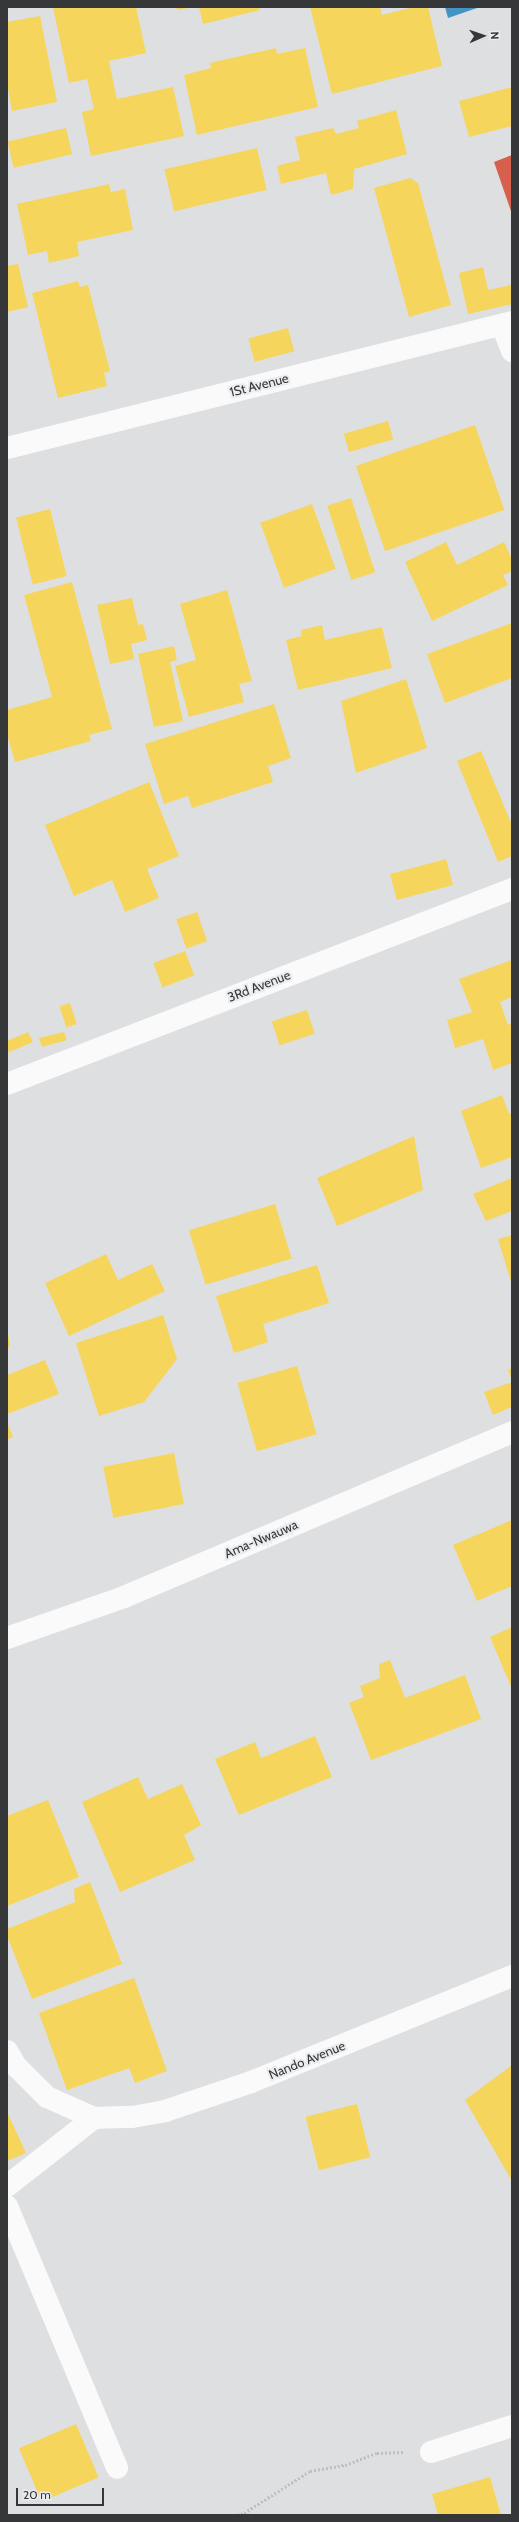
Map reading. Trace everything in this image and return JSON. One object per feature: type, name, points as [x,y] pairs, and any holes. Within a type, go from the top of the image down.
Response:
[{"type":"street","points":[[507,324],[512,351]]},
{"type":"street","name":"1St Avenue","points":[[7,448],[507,324]]},
{"type":"street","name":"3Rd Avenue","points":[[7,1084],[512,889]]},
{"type":"street","name":"Ama-Nwauwa","points":[[7,1638],[124,1597],[512,1432]]},
{"type":"street","name":"Nando Avenue","points":[[94,2118],[132,2117],[165,2111],[214,2095],[350,2043],[512,1976]]},
{"type":"street","points":[[7,2051],[16,2066],[47,2097],[94,2118],[7,2186]]},
{"type":"street","points":[[7,2206],[117,2468]]},
{"type":"street","points":[[431,2452],[512,2426]]},
{"type":"path","points":[[237,2515],[244,2513],[310,2471],[345,2465],[377,2453],[431,2452]]},
{"type":"building: Homes","points":[[53,7],[136,7],[146,53],[109,61],[117,99],[173,87],[184,136],[91,156],[82,112],[94,109],[87,79],[69,83]]},
{"type":"building: Homes","points":[[176,7],[188,7],[188,8],[177,10]]},
{"type":"building: Homes","points":[[199,7],[259,7],[260,10],[203,24]]},
{"type":"building: Homes","points":[[310,7],[380,7],[382,15],[414,7],[428,7],[442,66],[332,94]]},
{"type":"building: Homes","points":[[40,16],[57,102],[12,111],[7,83],[7,22]]},
{"type":"building: Homes","points":[[276,48],[277,54],[305,48],[318,107],[197,135],[184,75],[211,68],[210,63]]},
{"type":"building: Homes","points":[[512,87],[512,126],[469,137],[459,101]]},
{"type":"building: Homes","points":[[396,110],[407,154],[354,169],[353,189],[331,195],[326,173],[281,184],[277,166],[300,160],[295,137],[333,128],[336,134],[359,128],[357,121]]},
{"type":"building: Homes","points":[[66,128],[72,154],[14,168],[8,141]]},
{"type":"building: Homes","points":[[257,148],[267,190],[174,211],[164,169]]},
{"type":"building: Homes","points":[[410,178],[418,183],[451,305],[409,317],[374,188]]},
{"type":"building: Homes","points":[[109,184],[111,192],[125,189],[133,230],[77,242],[79,256],[49,263],[47,251],[28,255],[17,204]]},
{"type":"building: Homes","points":[[18,264],[28,307],[7,312],[7,266]]},
{"type":"building: Homes","points":[[483,267],[488,290],[511,285],[512,304],[468,314],[459,273]]},
{"type":"building: Homes","points":[[78,281],[80,287],[88,285],[110,371],[104,373],[107,386],[58,398],[32,293]]},
{"type":"building: Homes","points":[[288,328],[294,351],[255,362],[248,339]]},
{"type":"building: Homes","points":[[388,421],[393,439],[349,452],[344,434]]},
{"type":"building: Homes","points":[[475,425],[504,510],[385,551],[356,466]]},
{"type":"building: Homes","points":[[351,498],[375,572],[351,580],[327,506]]},
{"type":"building: Homes","points":[[312,504],[336,569],[284,588],[260,523]]},
{"type":"building: Homes","points":[[50,509],[67,576],[33,584],[16,517]]},
{"type":"building: Homes","points":[[446,542],[457,565],[504,542],[512,559],[512,571],[503,575],[508,585],[432,621],[405,562]]},
{"type":"building: Homes","points":[[72,582],[112,729],[89,735],[91,741],[15,762],[7,734],[7,710],[52,697],[24,595]]},
{"type":"building: Homes","points":[[227,590],[252,681],[239,684],[244,702],[189,717],[175,666],[196,660],[180,604]]},
{"type":"building: Homes","points":[[132,598],[138,625],[143,624],[147,640],[131,644],[134,659],[110,664],[97,605]]},
{"type":"building: Homes","points":[[512,623],[512,678],[445,703],[427,654]]},
{"type":"building: Homes","points":[[322,625],[325,640],[382,627],[392,668],[298,690],[286,640],[302,636],[301,630]]},
{"type":"building: Homes","points":[[174,646],[177,660],[170,662],[183,721],[154,727],[138,654]]},
{"type":"building: Homes","points":[[406,679],[427,748],[356,773],[341,701]]},
{"type":"building: Homes","points":[[274,704],[291,758],[268,766],[273,782],[192,808],[188,796],[164,804],[145,744]]},
{"type":"building: Homes","points":[[481,751],[512,825],[512,856],[498,862],[457,761]]},
{"type":"building: Homes","points":[[149,782],[179,856],[147,869],[159,898],[125,912],[112,880],[74,896],[45,825]]},
{"type":"building: Homes","points":[[446,859],[453,885],[397,900],[390,874]]},
{"type":"building: Homes","points":[[197,912],[207,941],[186,948],[176,919]]},
{"type":"building: Homes","points":[[185,951],[194,975],[163,987],[153,963]]},
{"type":"building: Homes","points":[[512,960],[512,997],[500,1002],[508,1025],[512,1023],[512,1063],[493,1070],[483,1039],[455,1048],[447,1020],[472,1012],[459,979]]},
{"type":"building: Homes","points":[[70,1003],[77,1024],[66,1027],[60,1006]]},
{"type":"building: Homes","points":[[307,1010],[315,1034],[280,1045],[272,1021]]},
{"type":"building: Homes","points":[[28,1032],[33,1042],[7,1053],[7,1041]]},
{"type":"building: Homes","points":[[64,1032],[67,1040],[42,1047],[39,1038]]},
{"type":"building: Homes","points":[[502,1095],[509,1114],[512,1112],[512,1157],[481,1168],[461,1111]]},
{"type":"building: Homes","points":[[414,1136],[423,1190],[337,1226],[317,1178]]},
{"type":"building: Homes","points":[[512,1178],[512,1211],[486,1221],[473,1194]]},
{"type":"building: Homes","points":[[275,1204],[292,1259],[206,1285],[189,1230]]},
{"type":"building: Homes","points":[[512,1235],[512,1285],[498,1239]]},
{"type":"building: Homes","points":[[106,1254],[118,1280],[152,1264],[165,1291],[69,1336],[45,1283]]},
{"type":"building: Homes","points":[[317,1265],[329,1303],[263,1324],[268,1342],[234,1353],[216,1296]]},
{"type":"building: Homes","points":[[163,1315],[177,1359],[144,1402],[99,1416],[76,1343]]},
{"type":"building: Homes","points":[[7,1326],[10,1347],[7,1347]]},
{"type":"building: Homes","points":[[45,1360],[59,1394],[7,1414],[7,1375]]},
{"type":"building: Homes","points":[[297,1366],[317,1434],[257,1451],[237,1383]]},
{"type":"building: Homes","points":[[512,1368],[512,1380],[508,1370]]},
{"type":"building: Homes","points":[[512,1382],[512,1407],[493,1415],[484,1392]]},
{"type":"building: Homes","points":[[7,1422],[13,1437],[8,1439],[7,1438]]},
{"type":"building: Homes","points":[[174,1453],[184,1504],[113,1518],[103,1467]]},
{"type":"building: Homes","points":[[512,1520],[512,1586],[477,1601],[453,1545]]},
{"type":"building: Homes","points":[[512,1627],[512,1689],[490,1637]]},
{"type":"building: Homes","points":[[390,1660],[405,1698],[465,1675],[481,1719],[371,1760],[349,1703],[364,1697],[360,1686],[380,1678],[379,1664]]},
{"type":"building: Homes","points":[[315,1736],[332,1777],[239,1815],[215,1759],[255,1742],[261,1758]]},
{"type":"building: Homes","points":[[138,1777],[148,1799],[182,1784],[201,1825],[184,1835],[195,1860],[120,1892],[82,1802]]},
{"type":"building: Homes","points":[[48,1800],[79,1877],[7,1906],[7,1816]]},
{"type":"building: Homes","points":[[90,1882],[122,1964],[32,1999],[7,1936],[7,1929],[75,1902],[74,1889]]},
{"type":"building: Homes","points":[[134,1978],[167,2071],[135,2083],[129,2068],[67,2090],[39,2013]]},
{"type":"building: Homes","points":[[512,2065],[512,2181],[465,2100]]},
{"type":"building: Homes","points":[[357,2104],[370,2157],[319,2170],[306,2117]]},
{"type":"building: Homes","points":[[7,2112],[26,2153],[7,2161]]},
{"type":"building: Homes","points":[[76,2424],[99,2477],[42,2502],[19,2448]]},
{"type":"building: Homes","points":[[490,2477],[501,2515],[438,2515],[432,2494]]},
{"type":"building: Shops","points":[[512,155],[512,214],[494,162]]},
{"type":"building: Schools","points":[[445,7],[480,7],[448,18]]}]
